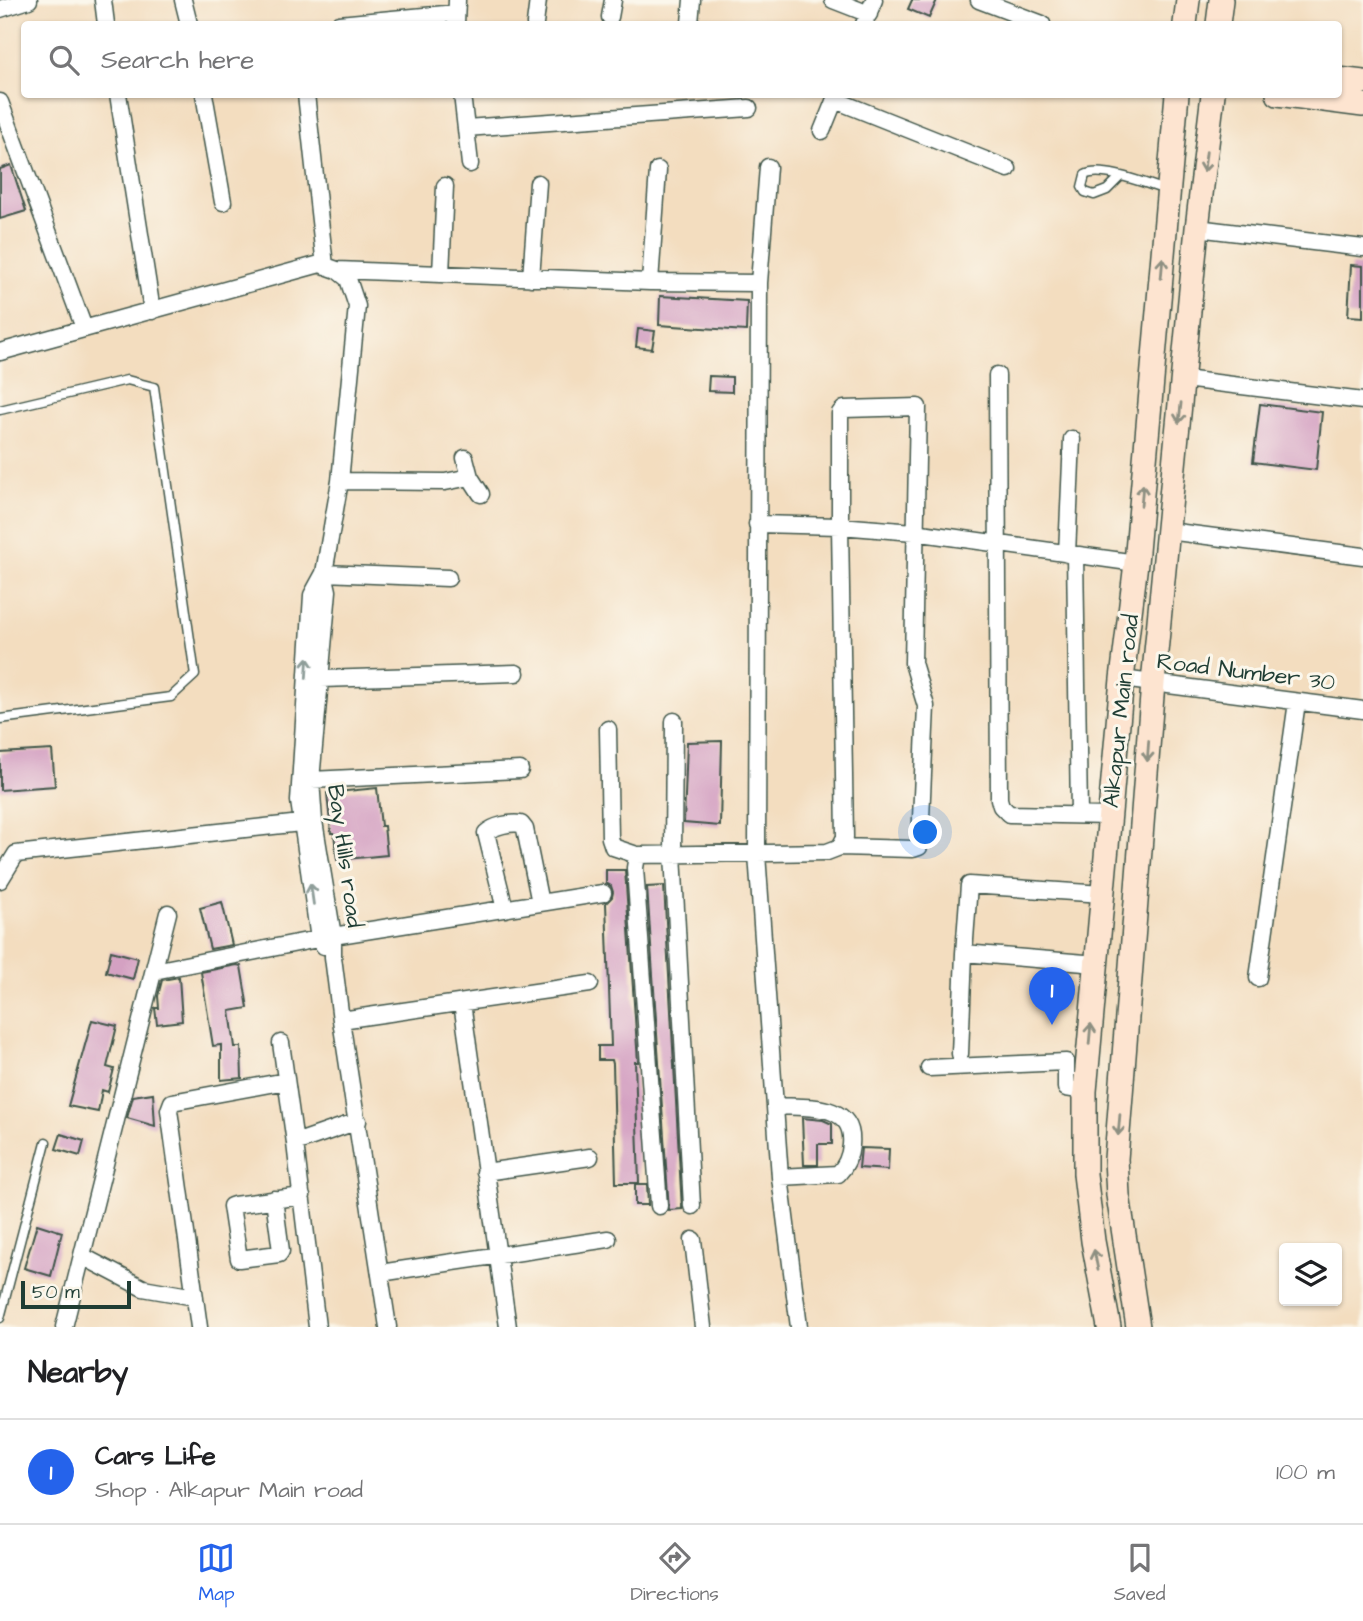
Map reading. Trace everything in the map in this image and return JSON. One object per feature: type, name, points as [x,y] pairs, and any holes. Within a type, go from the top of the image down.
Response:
[{"type":"street","points":[[0,9],[29,0]]},
{"type":"street","points":[[103,0],[106,21]]},
{"type":"street","points":[[183,0],[187,21]]},
{"type":"street","points":[[535,21],[538,0]]},
{"type":"street","points":[[610,17],[614,0]]},
{"type":"street","points":[[690,21],[692,0]]},
{"type":"street","points":[[833,0],[869,13]]},
{"type":"street","points":[[979,0],[1034,21]]},
{"type":"street","points":[[1185,21],[1188,0]]},
{"type":"street","points":[[1218,21],[1221,0]]},
{"type":"street","points":[[368,21],[457,12]]},
{"type":"street","points":[[1342,79],[1363,82]]},
{"type":"street","points":[[119,98],[152,311]]},
{"type":"street","points":[[205,98],[223,202]]},
{"type":"street","points":[[307,98],[331,268]]},
{"type":"street","points":[[462,98],[470,164]]},
{"type":"street","points":[[822,131],[836,98]]},
{"type":"street","points":[[838,98],[1008,169]]},
{"type":"street","name":"Alkapur Main road","points":[[1109,1327],[1093,1241],[1085,1174],[1085,1091],[1122,679],[1136,563],[1177,98]]},
{"type":"street","name":"Alkapur Main road","points":[[1138,1327],[1117,1189],[1116,1159],[1153,683],[1197,228],[1213,98]]},
{"type":"street","points":[[1309,98],[1363,105]]},
{"type":"street","points":[[0,102],[84,328]]},
{"type":"street","points":[[466,128],[749,108]]},
{"type":"street","points":[[768,167],[759,283],[757,854],[780,1177],[799,1327]]},
{"type":"street","points":[[650,282],[658,170]]},
{"type":"street","points":[[531,278],[538,183]]},
{"type":"street","points":[[441,274],[445,186]]},
{"type":"street","points":[[1197,228],[1363,248]]},
{"type":"street","points":[[0,352],[320,264],[331,268],[531,278],[759,283]]},
{"type":"street","name":"Bay Hills road","points":[[308,822],[328,591],[324,573],[340,481],[357,306],[348,279],[331,268]]},
{"type":"street","points":[[997,375],[999,799],[1001,806],[1009,814],[1110,816]]},
{"type":"street","points":[[1184,379],[1363,401]]},
{"type":"street","points":[[608,729],[610,838],[613,847],[637,855],[757,854],[827,852],[840,847],[919,847],[926,706],[913,663],[918,407],[844,409],[840,414],[845,837],[840,847]]},
{"type":"street","points":[[1072,439],[1071,555],[1079,814]]},
{"type":"street","points":[[465,458],[470,477],[481,494]]},
{"type":"street","points":[[340,481],[445,482],[470,477]]},
{"type":"street","points":[[757,524],[840,526],[914,532],[1136,563]]},
{"type":"street","points":[[1168,531],[1363,556]]},
{"type":"street","points":[[326,937],[308,822],[299,801],[312,595],[324,573],[448,578]]},
{"type":"street","points":[[321,679],[516,673]]},
{"type":"street","name":"Road Number 30","points":[[1122,679],[1363,710]]},
{"type":"street","points":[[1258,978],[1297,702]]},
{"type":"street","points":[[674,721],[673,854],[691,1206]]},
{"type":"street","points":[[311,780],[520,770]]},
{"type":"street","points":[[0,880],[8,854],[308,822]]},
{"type":"street","points":[[505,909],[486,833],[515,823],[521,824],[524,829],[540,903]]},
{"type":"street","points":[[637,855],[635,868],[659,1206]]},
{"type":"street","points":[[960,1054],[969,885],[1103,894]]},
{"type":"street","points":[[154,971],[326,937],[603,893]]},
{"type":"street","points":[[64,1327],[168,913]]},
{"type":"street","name":"Bay Hills road","points":[[326,937],[333,957],[388,1327]]},
{"type":"street","points":[[964,953],[1097,964]]},
{"type":"street","points":[[341,1020],[590,984]]},
{"type":"street","points":[[462,1003],[508,1327]]},
{"type":"street","points":[[281,1043],[317,1327]]},
{"type":"street","points":[[929,1068],[1066,1062],[1066,1088],[1085,1091]]},
{"type":"street","points":[[199,1327],[169,1110],[172,1102],[286,1081]]},
{"type":"street","points":[[775,1106],[835,1112],[847,1120],[852,1132],[846,1166],[838,1174],[780,1177]]},
{"type":"street","points":[[295,1143],[358,1121]]},
{"type":"street","points":[[485,1171],[590,1157]]},
{"type":"street","points":[[1087,1193],[1117,1189]]},
{"type":"street","points":[[275,1199],[302,1196]]},
{"type":"street","points":[[380,1273],[608,1239]]},
{"type":"street","points":[[693,1240],[703,1327]]},
{"type":"street","points":[[82,1256],[143,1289],[195,1297]]},
{"type":"lane","points":[[1120,177],[1168,191]]},
{"type":"lane","points":[[0,410],[127,380],[154,387],[195,675],[171,697],[0,719]]},
{"type":"lane","points":[[0,1318],[46,1142]]},
{"type":"building","points":[[912,0],[937,0],[929,18],[908,9]]},
{"type":"building","points":[[11,165],[26,211],[0,219],[0,169]]},
{"type":"building","points":[[1351,265],[1363,266],[1363,317],[1348,316]]},
{"type":"building","points":[[660,296],[747,301],[746,331],[659,325]]},
{"type":"building","points":[[638,329],[655,331],[652,349],[636,347]]},
{"type":"building","points":[[709,376],[732,377],[732,392],[708,391]]},
{"type":"building","points":[[1260,404],[1322,412],[1316,470],[1253,462]]},
{"type":"building","points":[[722,741],[720,826],[684,823],[687,742]]},
{"type":"building","points":[[52,750],[55,786],[0,790],[0,753]]},
{"type":"building","points":[[377,788],[387,855],[337,860],[327,793]]},
{"type":"building","points":[[606,870],[625,870],[638,1062],[635,1062],[639,1183],[616,1183],[613,1064],[612,1060],[598,1060],[598,1046],[611,1046],[606,903],[613,892],[611,886],[606,883]]},
{"type":"building","points":[[664,886],[682,1209],[669,1210],[647,887]]},
{"type":"building","points":[[222,902],[232,945],[210,949],[200,908]]},
{"type":"building","points":[[111,951],[138,958],[133,979],[106,972]]},
{"type":"building","points":[[241,966],[248,1008],[230,1011],[235,1047],[241,1047],[242,1078],[221,1080],[221,1045],[213,1046],[201,972]]},
{"type":"building","points":[[179,977],[182,1021],[157,1024],[155,1008],[159,1008],[158,996],[162,980]]},
{"type":"building","points":[[92,1020],[117,1026],[107,1067],[114,1069],[108,1092],[102,1090],[98,1112],[68,1106]]},
{"type":"building","points":[[153,1093],[155,1126],[127,1118],[133,1096]]},
{"type":"building","points":[[802,1118],[823,1120],[832,1124],[832,1144],[818,1144],[818,1165],[804,1165]]},
{"type":"building","points":[[61,1134],[84,1141],[80,1156],[56,1149]]},
{"type":"building","points":[[861,1148],[889,1149],[888,1170],[859,1168]]},
{"type":"building","points":[[635,1184],[647,1184],[648,1205],[635,1205]]},
{"type":"building","points":[[37,1224],[62,1232],[51,1276],[24,1268]]},
{"type":"place","name":"Cars Life","points":[[1052,1025]]}]
